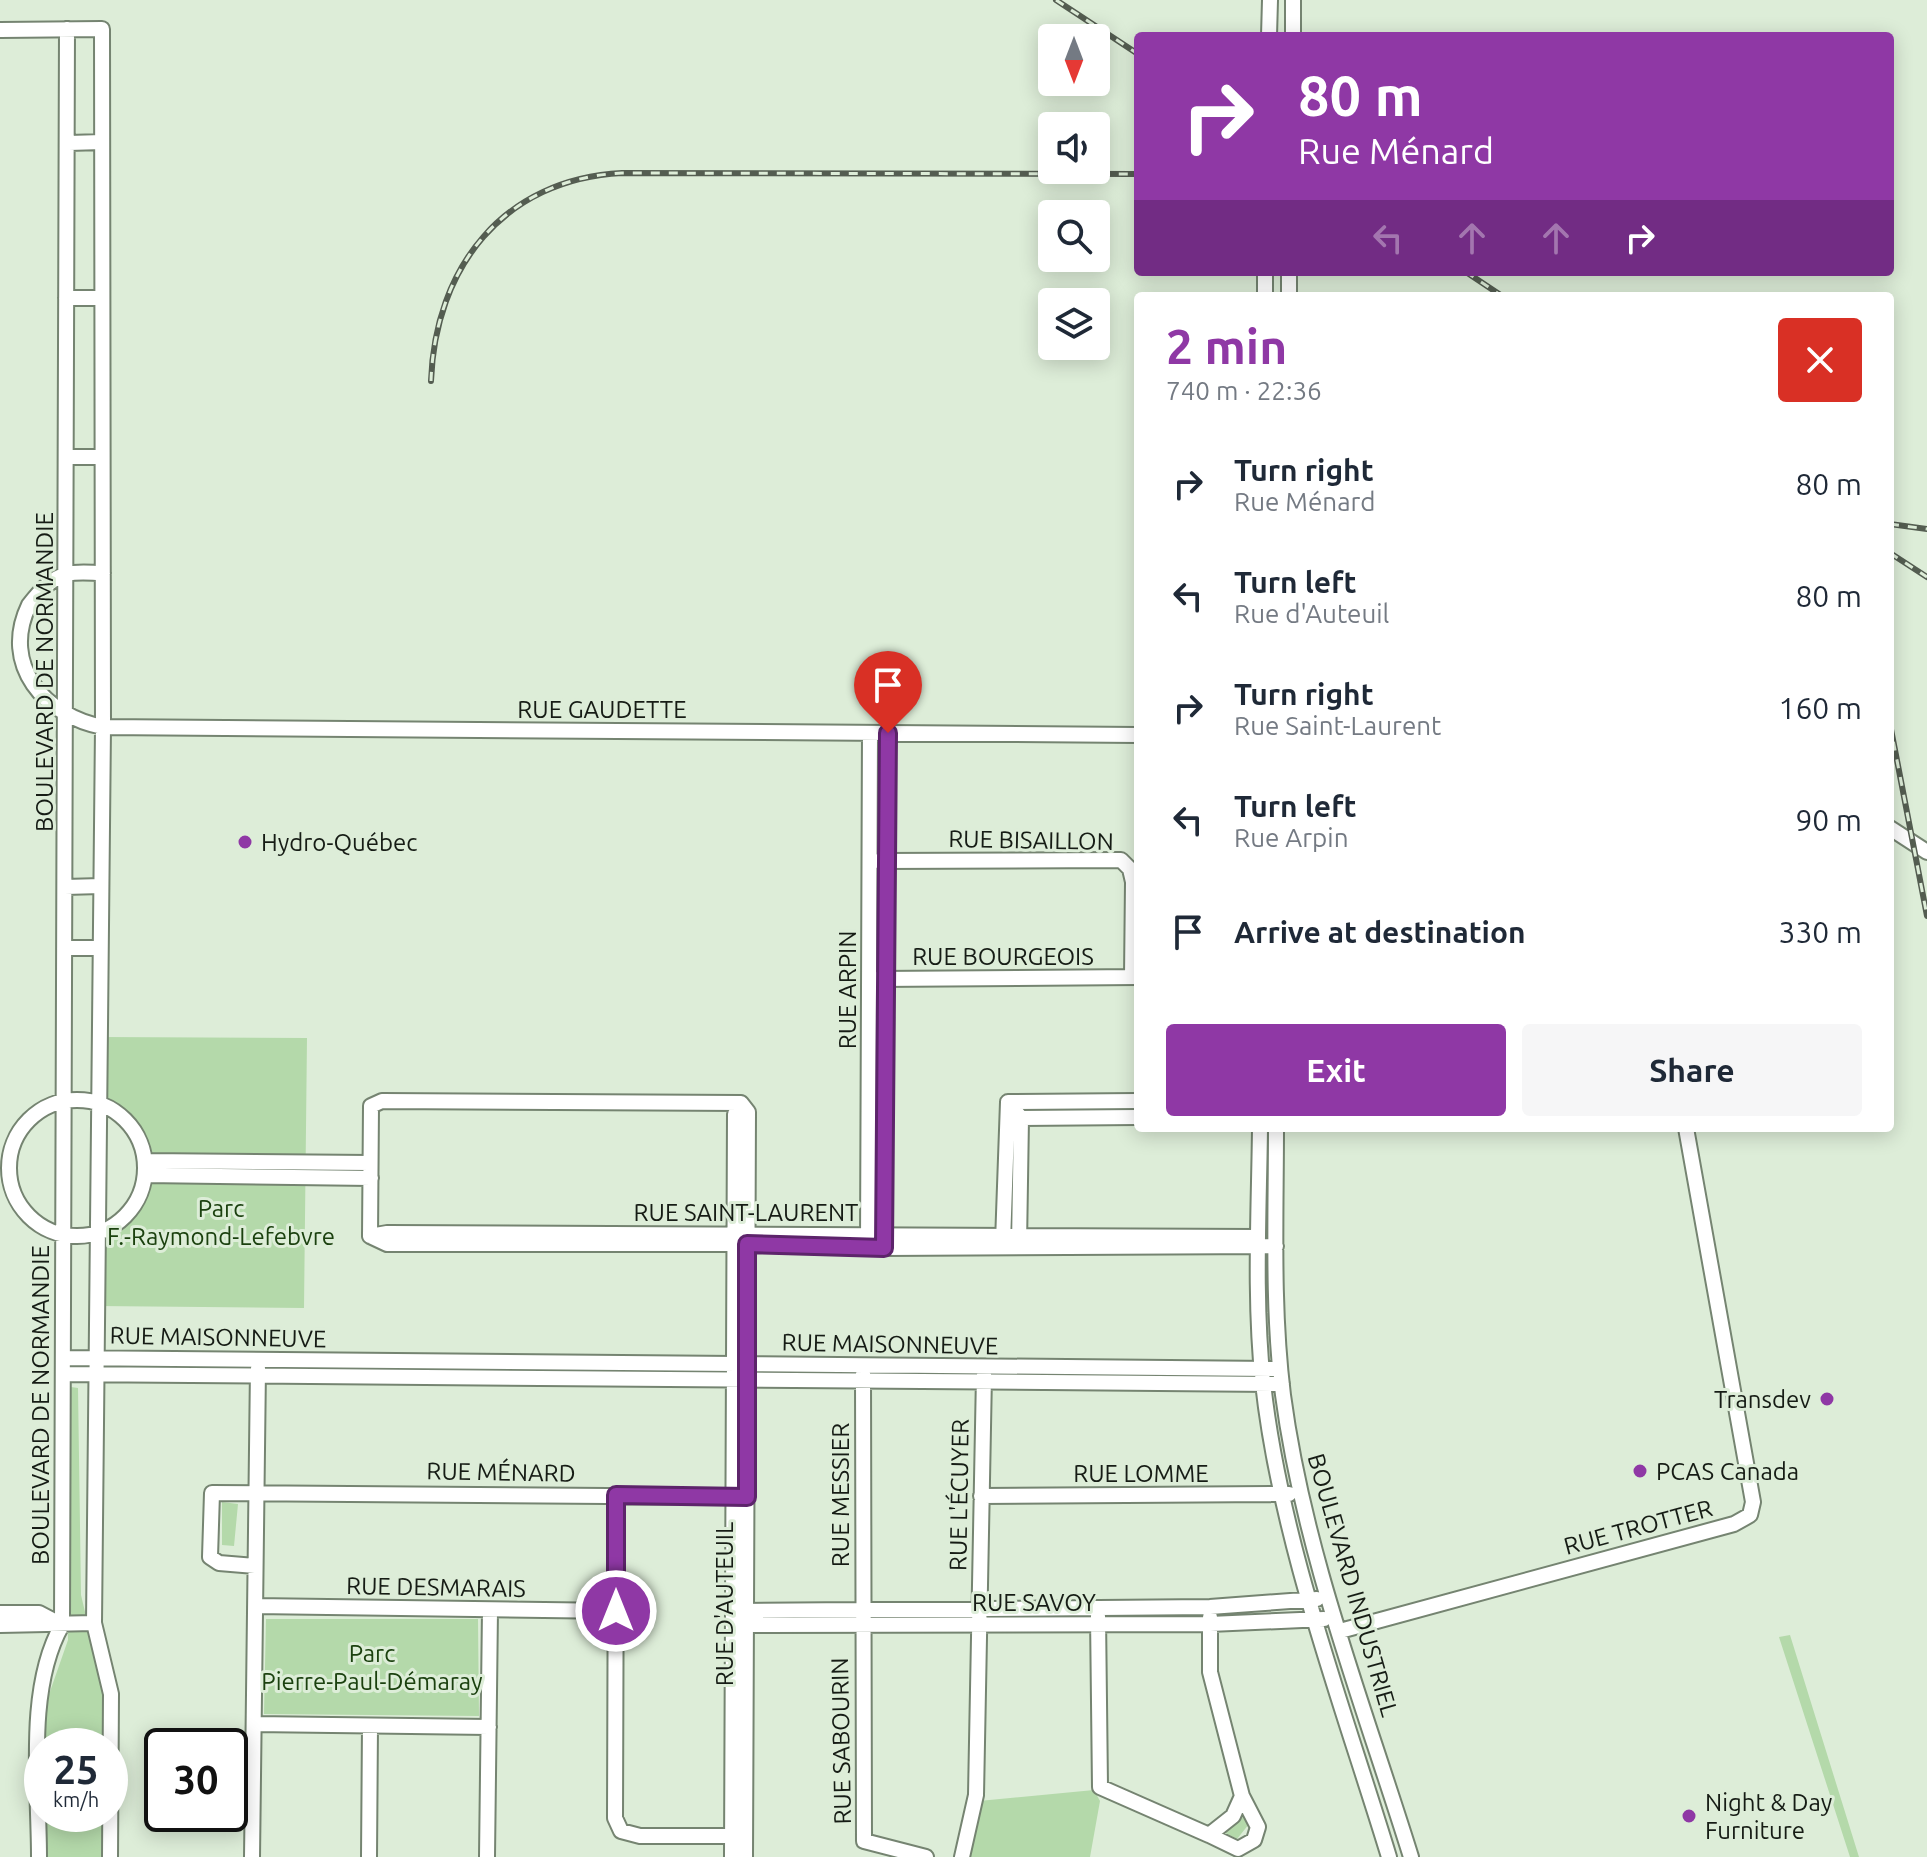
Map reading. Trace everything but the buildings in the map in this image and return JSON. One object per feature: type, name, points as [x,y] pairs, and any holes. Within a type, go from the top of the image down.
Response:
[{"type":"street","points":[[1269,30],[1270,0]]},
{"type":"street","points":[[1293,0],[1293,32]]},
{"type":"street","name":"BOULEVARD DE NORMANDIE","points":[[39,1857],[39,1720],[43,1668],[62,1625],[67,29]]},
{"type":"street","points":[[0,30],[102,29],[103,727],[94,1623],[111,1694],[110,1857]]},
{"type":"street","points":[[69,143],[102,142]]},
{"type":"street","points":[[66,298],[102,298]]},
{"type":"street","points":[[66,457],[101,457]]},
{"type":"street","points":[[67,718],[29,691],[6,643],[19,617],[48,584],[67,573],[103,573]]},
{"type":"street","name":"RUE GAUDETTE","points":[[67,718],[103,727],[1134,735]]},
{"type":"street","name":"RUE ARPIN","points":[[868,1241],[870,733]]},
{"type":"street","name":"RUE ARPIN","points":[[884,1242],[888,733]]},
{"type":"street","points":[[1894,831],[1927,852]]},
{"type":"street","name":"RUE BISAILLON","points":[[869,861],[1121,860],[1130,869],[1133,882],[1134,930]]},
{"type":"street","points":[[65,887],[101,886]]},
{"type":"street","points":[[64,948],[100,948]]},
{"type":"street","name":"RUE BOURGEOIS","points":[[869,979],[1134,977]]},
{"type":"street","points":[[1008,1102],[1130,1101],[1122,1117]]},
{"type":"street","points":[[62,1102],[99,1104],[130,1126],[145,1168],[140,1195],[130,1212],[115,1225],[96,1234],[62,1235],[40,1226],[21,1208],[4,1167],[12,1144],[27,1121],[62,1102]]},
{"type":"street","points":[[1008,1102],[1021,1118],[1011,1242]]},
{"type":"street","points":[[1008,1102],[1011,1242]]},
{"type":"street","name":"RUE SAINT-LAURENT","points":[[742,1110],[376,1104],[370,1171],[370,1236],[387,1244],[560,1239],[1276,1241]]},
{"type":"street","name":"RUE D'AUTEUIL","points":[[732,1857],[738,1836],[742,1110]]},
{"type":"street","points":[[1021,1118],[1134,1117]]},
{"type":"street","name":"BOULEVARD INDUSTRIEL","points":[[1260,1132],[1263,1377],[1283,1495],[1316,1620],[1389,1857]]},
{"type":"street","name":"BOULEVARD INDUSTRIEL","points":[[1276,1132],[1281,1377],[1300,1494],[1411,1857]]},
{"type":"street","name":"RUE TROTTER","points":[[1338,1624],[1734,1524],[1750,1515],[1753,1502],[1687,1132]]},
{"type":"street","points":[[145,1168],[370,1171]]},
{"type":"street","name":"RUE MAISONNEUVE","points":[[64,1358],[619,1363],[740,1372],[1281,1377]]},
{"type":"street","points":[[252,1857],[258,1360]]},
{"type":"street","points":[[373,1361],[373,1377]]},
{"type":"street","points":[[500,1362],[500,1378]]},
{"type":"street","points":[[619,1363],[620,1379]]},
{"type":"street","name":"RUE MAISONNEUVE","points":[[64,1374],[620,1379],[740,1372]]},
{"type":"street","name":"RUE MESSIER","points":[[862,1617],[863,1373]]},
{"type":"street","name":"RUE L'ÉCUYER","points":[[978,1617],[984,1374]]},
{"type":"street","name":"RUE MÉNARD","points":[[255,1566],[219,1563],[210,1557],[212,1493],[740,1497]]},
{"type":"street","name":"RUE LOMME","points":[[981,1496],[1300,1494]]},
{"type":"street","points":[[616,1495],[615,1818],[621,1831],[640,1836],[738,1836]]},
{"type":"street","name":"RUE SAVOY","points":[[978,1617],[1098,1608],[1210,1607],[1330,1597]]},
{"type":"street","name":"RUE DESMARAIS","points":[[255,1606],[616,1611]]},
{"type":"street","points":[[1098,1608],[1100,1787],[1238,1849],[1254,1840],[1258,1827],[1242,1796],[1210,1672],[1210,1607]]},
{"type":"street","points":[[487,1857],[490,1610]]},
{"type":"street","points":[[0,1613],[39,1613],[62,1625]]},
{"type":"street","name":"RUE SABOURIN","points":[[862,1617],[864,1841],[926,1857]]},
{"type":"street","points":[[962,1857],[976,1795],[978,1617]]},
{"type":"street","name":"RUE SAVOY","points":[[739,1618],[978,1617],[1098,1624],[1316,1620],[1338,1624]]},
{"type":"street","points":[[0,1625],[94,1623]]},
{"type":"street","points":[[254,1724],[489,1727]]},
{"type":"street","points":[[369,1857],[370,1726]]},
{"type":"street","points":[[1209,1835],[1233,1816],[1242,1796]]},
{"type":"street","name":"RUE D'AUTEUIL","points":[[738,1836],[745,1857]]},
{"type":"green space","name":"Parc F.-Raymond-Lefebvre","points":[[101,1037],[307,1038],[304,1308],[97,1306],[97,1235],[122,1223],[138,1207],[145,1191],[147,1174],[145,1157],[129,1127],[101,1105]]},
{"type":"green space","points":[[64,1386],[78,1388],[81,1595],[105,1696],[105,1728],[46,1728],[46,1703],[68,1640]]},
{"type":"green space","points":[[222,1502],[238,1504],[234,1546],[222,1545]]},
{"type":"green space","name":"Parc Pierre-Paul-Démaray","points":[[266,1619],[478,1619],[479,1716],[264,1714]]},
{"type":"green space","points":[[1790,1635],[1859,1857],[1850,1857],[1779,1637]]},
{"type":"green space","points":[[1094,1790],[1100,1801],[1090,1857],[967,1857],[979,1801]]},
{"type":"green space","points":[[1244,1816],[1249,1824],[1237,1839],[1225,1833]]},
{"type":"green space","points":[[45,1832],[104,1832],[104,1857],[45,1857]]},
{"type":"railway","points":[[1056,0],[1134,51]]},
{"type":"railway","points":[[431,381],[435,340],[446,302],[462,267],[483,237],[510,212],[543,192],[580,179],[622,173],[1134,174]]},
{"type":"railway","points":[[1472,276],[1496,292]]},
{"type":"railway","points":[[1894,525],[1927,529]]},
{"type":"railway","points":[[1894,556],[1927,577]]},
{"type":"railway","points":[[1894,745],[1927,916]]},
{"type":"place","name":"Hydro-Québec","points":[[245,842]]},
{"type":"place","name":"Transdev","points":[[1827,1399]]},
{"type":"place","name":"PCAS Canada","points":[[1640,1471]]},
{"type":"place","name":"Night & Day Furniture","points":[[1689,1816]]},
{"type":"route","points":[[616,1611],[616,1495],[747,1497],[747,1244],[884,1248],[888,733]]}]
